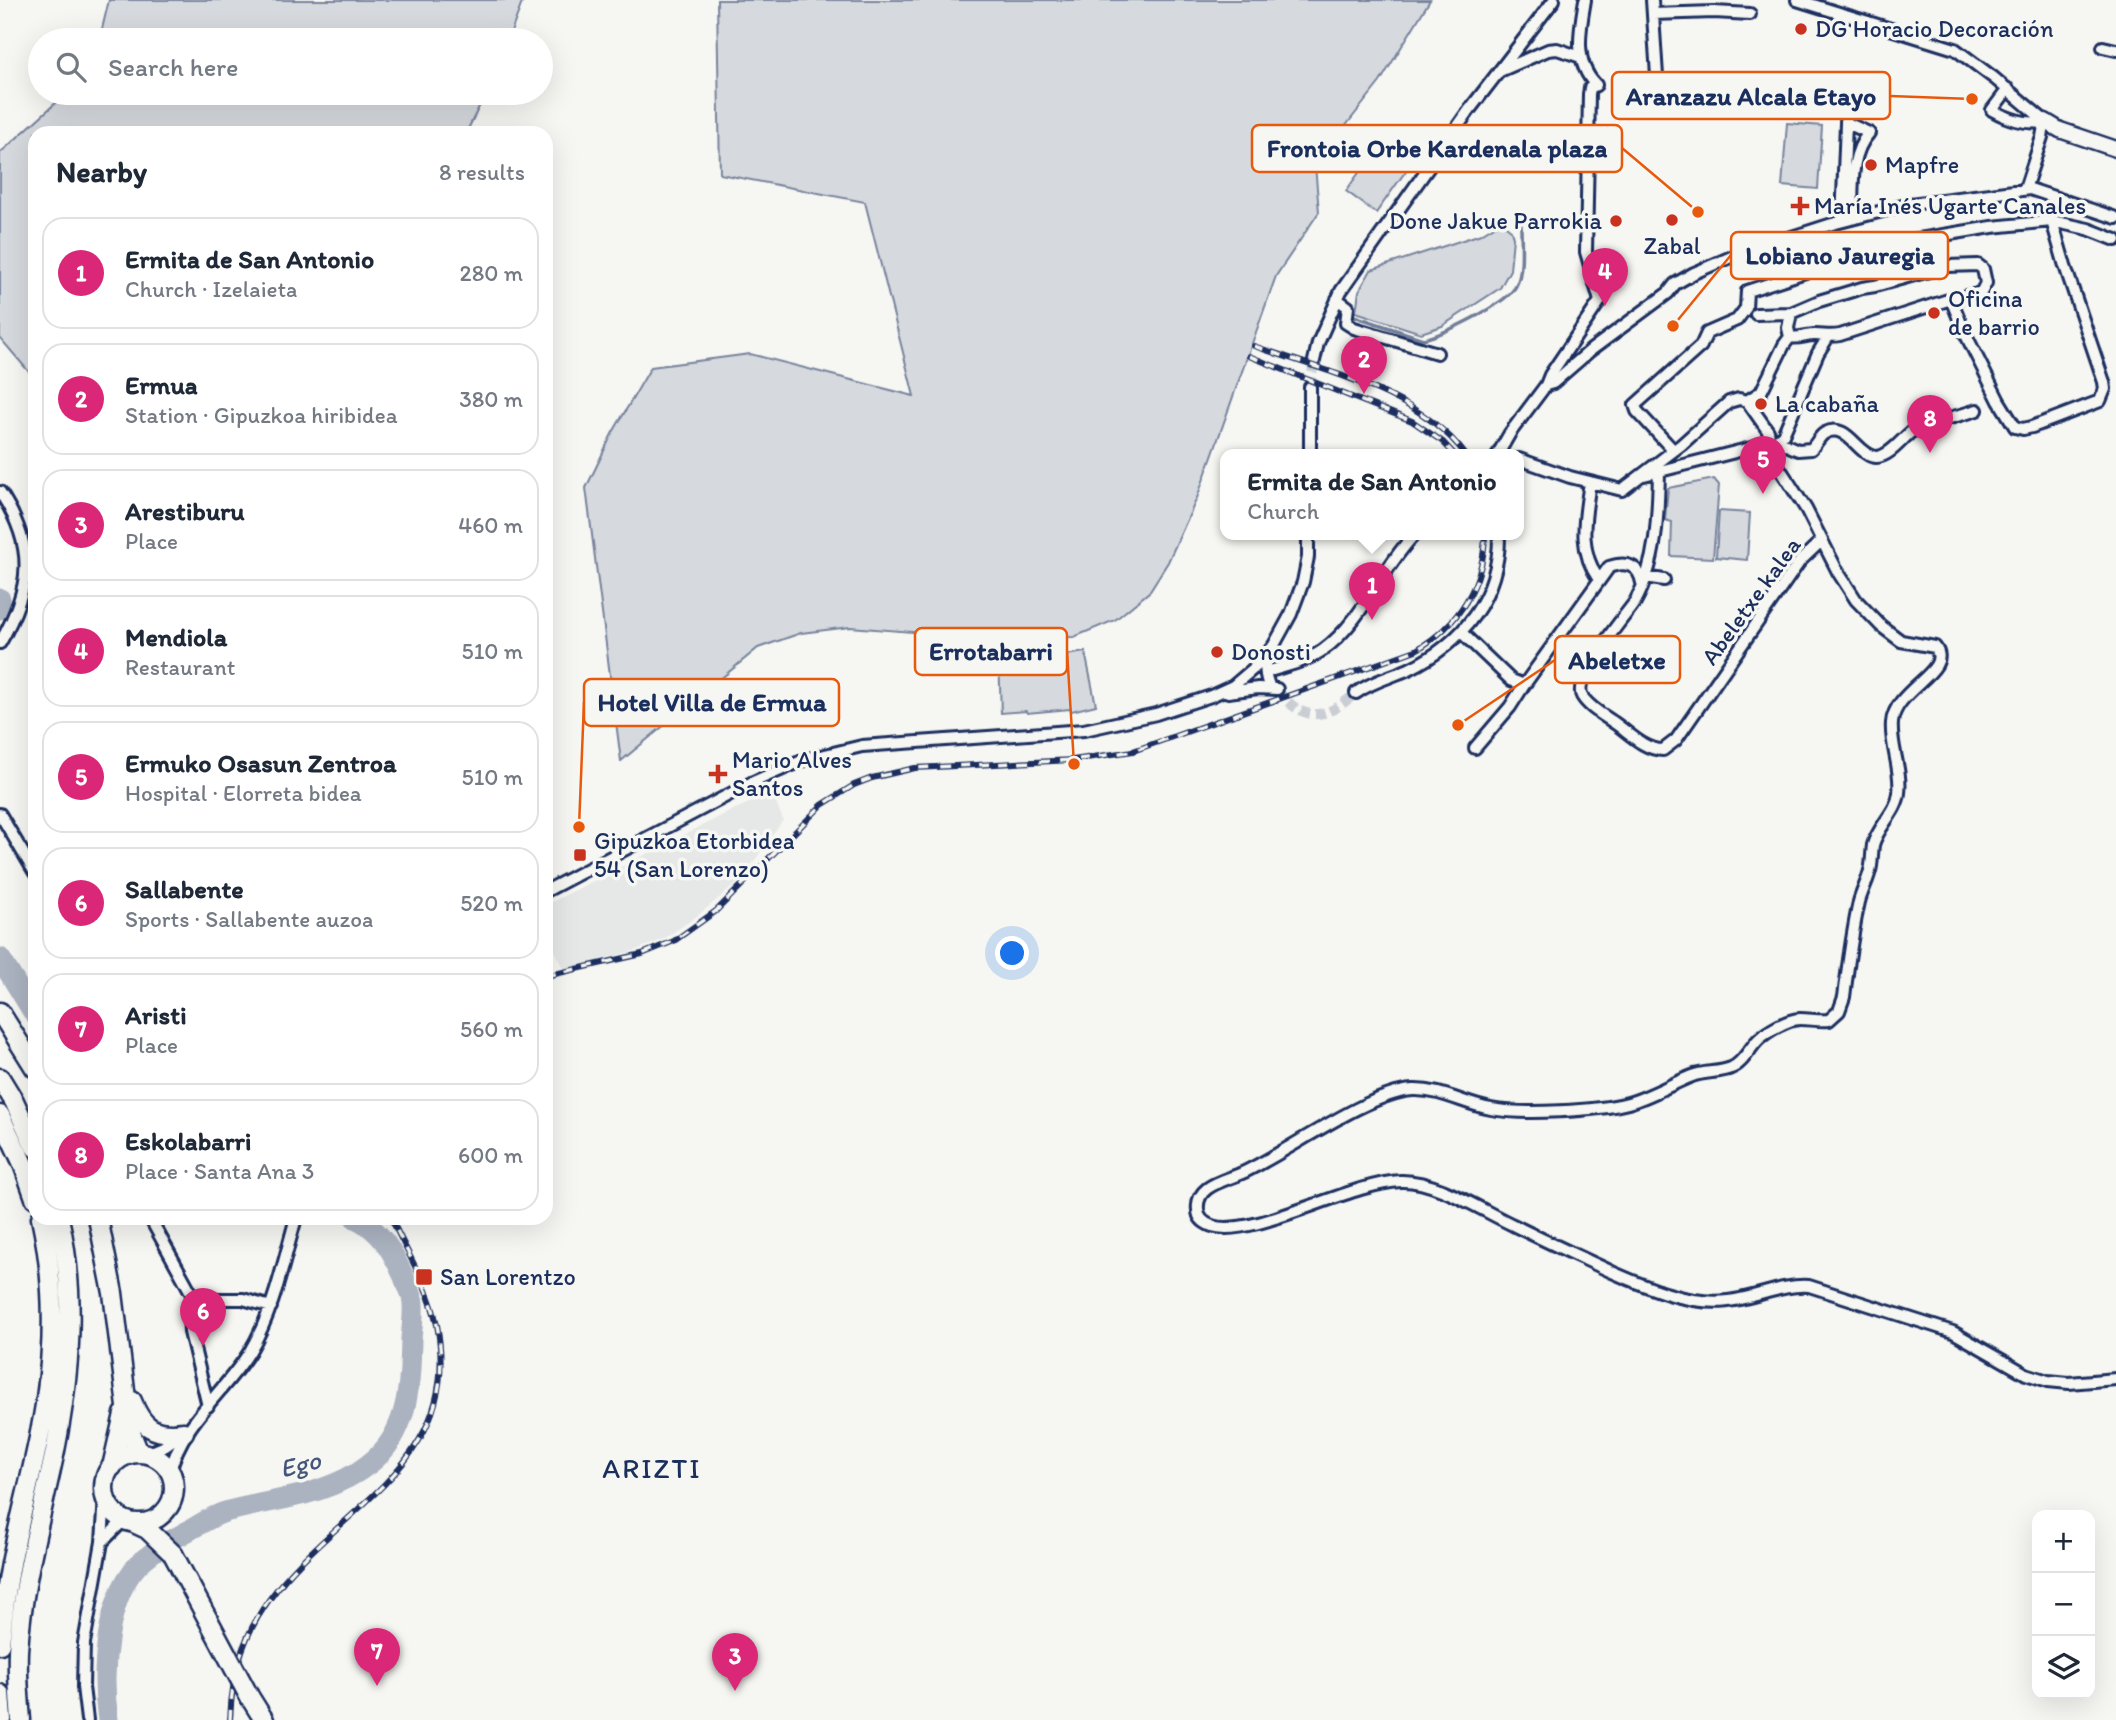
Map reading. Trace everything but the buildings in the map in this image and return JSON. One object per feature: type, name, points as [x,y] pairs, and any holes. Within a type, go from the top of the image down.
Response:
[{"type":"highway","points":[[0,1012],[28,1057]]},
{"type":"highway","points":[[0,1078],[28,1132]]},
{"type":"highway","points":[[0,1115],[28,1178]]},
{"type":"highway","points":[[0,1644],[13,1551],[46,1399],[51,1352],[51,1278],[42,1225]]},
{"type":"highway","points":[[21,1720],[18,1653],[22,1607],[55,1452],[69,1351],[71,1310],[60,1225]]},
{"type":"highway","points":[[100,1225],[124,1371],[130,1431],[143,1453],[164,1464],[174,1483],[164,1536],[264,1720]]},
{"type":"highway","points":[[124,1371],[131,1398],[142,1423],[161,1433],[186,1431]]},
{"type":"highway","points":[[127,1404],[107,1476],[105,1496],[115,1514],[164,1536]]},
{"type":"highway","points":[[111,1467],[119,1460],[143,1453]]},
{"type":"highway","points":[[129,1522],[155,1520],[164,1514],[170,1505]]},
{"type":"highway","points":[[0,1694],[2,1720]]},
{"type":"main road","points":[[2045,121],[2052,127],[2116,149]]},
{"type":"street","points":[[1314,361],[1318,343],[1337,299],[1488,84],[1554,0]]},
{"type":"street","points":[[1504,449],[1517,423],[1546,385],[1550,374],[1600,301],[1586,252],[1589,94],[1590,89],[1596,85],[1579,49],[1585,0]]},
{"type":"street","points":[[1652,0],[1658,90]]},
{"type":"street","points":[[1797,0],[1955,49],[2045,121]]},
{"type":"street","points":[[1653,15],[1714,12],[1750,14]]},
{"type":"street","points":[[2103,47],[2116,50]]},
{"type":"street","points":[[1497,72],[1548,50],[1557,49],[1581,57]]},
{"type":"street","points":[[2008,89],[1992,110],[2008,118],[2033,124],[2045,121]]},
{"type":"street","points":[[1847,99],[1847,219]]},
{"type":"street","points":[[2025,189],[2045,121]]},
{"type":"street","points":[[1847,123],[1870,133],[1861,141],[1855,155],[1847,219]]},
{"type":"street","points":[[1546,385],[1553,383],[1668,293],[1675,284],[1698,271],[1774,242],[1847,219],[1910,204],[2025,189],[2116,218]]},
{"type":"street","points":[[1951,299],[1964,331],[2015,427],[2032,427],[2100,401],[2105,389],[2104,382],[2052,221]]},
{"type":"street","points":[[1751,311],[1746,291],[1895,243],[1992,227],[2052,221],[2088,229],[2116,240]]},
{"type":"street","points":[[1673,450],[1637,411],[1635,405],[1700,346],[1707,333],[1751,311],[1791,313],[1819,301],[1940,267],[1974,264],[1983,269],[1986,283],[1982,291],[1828,337],[1790,337]]},
{"type":"street","points":[[1337,299],[1348,307],[1346,323],[1354,328],[1437,353]]},
{"type":"street","points":[[1747,401],[1761,393],[1790,337],[1788,328],[1791,313]]},
{"type":"street","points":[[1771,444],[1783,435],[1828,337]]},
{"type":"street","points":[[1310,387],[1310,449]]},
{"type":"street","points":[[1643,580],[1656,540],[1662,468],[1673,450],[1729,402],[1739,399],[1747,401],[1768,431],[1771,453],[1805,509],[1820,542],[1856,600],[1881,626],[1901,641],[1934,647],[1939,653],[1940,661],[1935,670],[1904,696],[1895,711],[1892,724],[1899,795],[1873,845],[1871,869],[1860,900],[1844,997],[1839,1011],[1829,1020],[1798,1019],[1784,1024],[1760,1038],[1733,1068],[1695,1074],[1634,1101],[1613,1106],[1521,1111],[1491,1109],[1436,1092],[1412,1090],[1394,1094],[1356,1110],[1260,1165],[1212,1185],[1201,1194],[1197,1206],[1198,1214],[1212,1226],[1243,1227],[1355,1189],[1381,1182],[1405,1181],[1449,1194],[1612,1272],[1684,1297],[1726,1301],[1795,1285],[1809,1286],[1829,1290],[1953,1332],[2026,1374],[2048,1381],[2069,1383],[2116,1379]]},
{"type":"street","points":[[1524,461],[1622,490],[1644,475],[1662,468],[1730,452],[1771,444],[1784,444],[1798,450],[1811,449],[1824,434],[1831,432],[1842,433],[1877,457],[1884,455],[1912,431],[1977,410]]},
{"type":"street","points":[[1590,482],[1584,546],[1588,564],[1599,580]]},
{"type":"street","points":[[0,492],[22,540],[26,566],[23,593],[0,643]]},
{"type":"street","points":[[1275,690],[1266,680],[1266,662],[1292,614],[1303,582],[1308,540]]},
{"type":"street","points":[[1273,670],[1311,657],[1334,641],[1410,540]]},
{"type":"street","points":[[1356,693],[1373,682],[1424,661],[1462,633],[1482,604],[1492,582],[1499,540]]},
{"type":"street","name":"Abeletxe kalea","points":[[1643,580],[1635,602],[1584,676],[1580,690],[1584,699],[1595,709],[1651,749],[1663,750],[1676,740],[1800,561],[1820,542]]},
{"type":"street","points":[[1475,748],[1510,707],[1609,567],[1631,565],[1638,570],[1643,580]]},
{"type":"street","points":[[1643,580],[1664,580]]},
{"type":"street","points":[[1462,633],[1511,680],[1524,685]]},
{"type":"street","points":[[1274,645],[1275,690]]},
{"type":"street","points":[[1212,696],[1233,686],[1260,663],[1274,645]]},
{"type":"street","points":[[553,887],[753,782],[804,760],[862,746],[1084,730],[1129,722],[1243,689],[1275,690]]},
{"type":"street","points":[[0,814],[28,861]]},
{"type":"street","points":[[154,1225],[192,1296],[190,1332],[208,1406]]},
{"type":"street","points":[[143,1453],[163,1447],[186,1431],[250,1352],[271,1307],[294,1225]]},
{"type":"street","points":[[192,1296],[206,1299],[243,1299],[271,1307]]},
{"type":"street","points":[[170,1472],[173,1458],[186,1431]]},
{"type":"street","points":[[86,1720],[83,1687],[84,1643],[102,1542],[105,1496]]},
{"type":"street","points":[[102,1542],[129,1522]]},
{"type":"shaded area","points":[[109,0],[523,0],[512,28],[102,28]]},
{"type":"shaded area","points":[[717,0],[1430,0],[1380,82],[1315,165],[1319,212],[1276,276],[1197,498],[1168,562],[1149,592],[1115,620],[1074,637],[988,638],[850,627],[801,633],[758,648],[621,761],[586,488],[612,434],[651,367],[750,354],[914,396],[865,202],[720,174]]},
{"type":"shaded area","points":[[53,105],[480,105],[470,126],[30,126]]},
{"type":"shaded area","points":[[1787,123],[1822,126],[1818,189],[1782,186]]},
{"type":"shaded area","points":[[28,128],[28,371],[0,338],[0,153]]},
{"type":"shaded area","points":[[1380,143],[1410,165],[1376,213],[1346,191]]},
{"type":"shaded area","points":[[1501,222],[1511,230],[1513,238],[1510,270],[1500,288],[1442,326],[1421,333],[1356,312],[1359,291],[1371,270],[1481,234]]},
{"type":"shaded area","points":[[1714,479],[1719,485],[1713,558],[1671,556],[1672,522],[1665,520],[1668,488]]},
{"type":"shaded area","points":[[1719,511],[1750,513],[1747,560],[1716,557]]},
{"type":"shaded area","points":[[1085,652],[1096,705],[1072,711],[1001,713],[999,658],[1036,660]]},
{"type":"shaded area","points":[[772,793],[783,820],[741,880],[664,939],[634,951],[564,969],[553,946],[553,901]]},
{"type":"waterway","points":[[1351,315],[1423,339],[1488,310],[1510,293],[1519,279],[1521,215]]},
{"type":"waterway","points":[[0,599],[0,609]]},
{"type":"waterway","points":[[0,958],[28,1004]]},
{"type":"waterway","name":"Ego","points":[[108,1720],[106,1658],[113,1613],[130,1574],[143,1560],[220,1514],[318,1490],[353,1475],[382,1452],[400,1423],[410,1374],[413,1302],[411,1292],[391,1251],[367,1225]]},
{"type":"tunnel","points":[[1310,387],[1314,361]]},
{"type":"tunnel","points":[[1278,691],[1297,709],[1316,714],[1335,708],[1356,693]]},
{"type":"railway","points":[[1254,346],[1339,375],[1396,399],[1422,414],[1460,449]]},
{"type":"railway","points":[[1249,356],[1412,421],[1449,449]]},
{"type":"railway","points":[[553,974],[642,954],[674,941],[716,911],[822,805],[854,785],[872,778],[915,768],[1073,760],[1133,751],[1416,650],[1445,628],[1466,601],[1480,570],[1485,540]]},
{"type":"railway","points":[[230,1720],[234,1683],[242,1650],[267,1603],[306,1558],[393,1475],[416,1445],[433,1411],[440,1372],[437,1325],[423,1284],[394,1225]]},
{"type":"place","name":"DG Horacio Decoración","points":[[1801,29]]},
{"type":"place","name":"Aranzazu Alcala Etayo","points":[[1972,99]]},
{"type":"place","name":"Mapfre","points":[[1871,165]]},
{"type":"place","name":"María Inés Ugarte Canales","points":[[1800,206]]},
{"type":"place","name":"Frontoia Orbe Kardenala plaza","points":[[1698,212]]},
{"type":"place","name":"Zabal","points":[[1672,220]]},
{"type":"place","name":"Done Jakue Parrokia","points":[[1616,221]]},
{"type":"place","name":"Mendiola","points":[[1605,306]]},
{"type":"place","name":"Oficina de barrio","points":[[1934,313]]},
{"type":"place","name":"Lobiano Jauregia","points":[[1673,326]]},
{"type":"place","name":"Ermua","points":[[1364,394]]},
{"type":"place","name":"La cabaña","points":[[1761,404]]},
{"type":"place","name":"Eskolabarri","points":[[1930,453]]},
{"type":"place","name":"Ermuko Osasun Zentroa","points":[[1763,494]]},
{"type":"place","name":"Ermita de San Antonio","points":[[1372,620]]},
{"type":"place","name":"Donosti","points":[[1217,652]]},
{"type":"place","name":"Abeletxe","points":[[1458,725]]},
{"type":"place","name":"Errotabarri","points":[[1074,764]]},
{"type":"place","name":"Mario Alves Santos","points":[[718,774]]},
{"type":"place","name":"Hotel Villa de Ermua","points":[[579,827]]},
{"type":"place","name":"Gipuzkoa Etorbidea 54 (San Lorenzo)","points":[[580,855]]},
{"type":"place","name":"San Lorentzo","points":[[424,1277]]},
{"type":"place","name":"Sallabente","points":[[203,1346]]},
{"type":"place","name":"Aristi","points":[[377,1686]]},
{"type":"place","name":"Arestiburu","points":[[735,1691]]},
{"type":"district","name":"ARIZTI","points":[[652,1468]]}]
